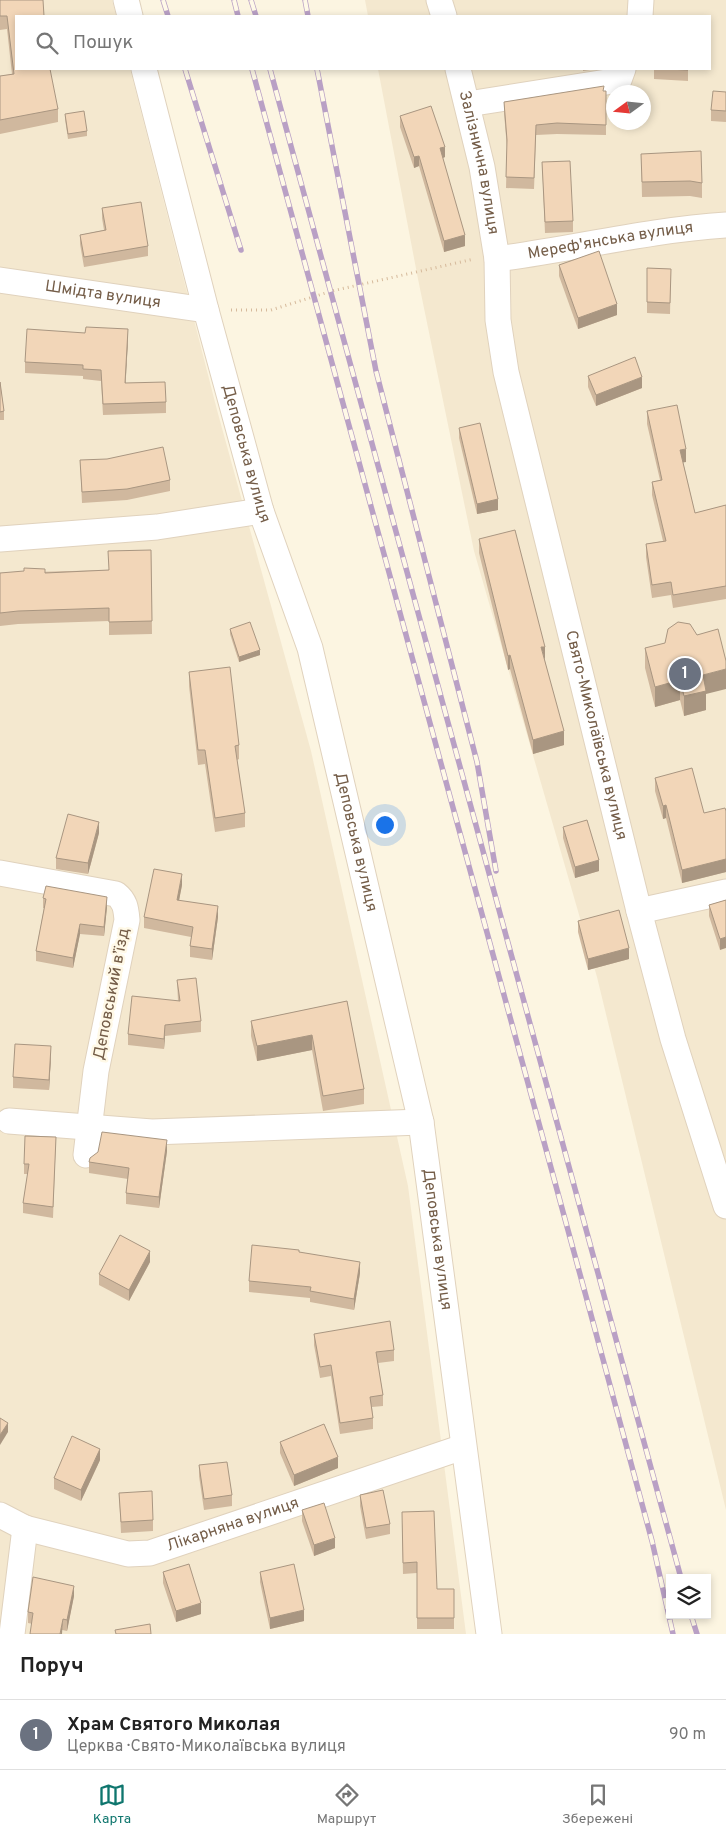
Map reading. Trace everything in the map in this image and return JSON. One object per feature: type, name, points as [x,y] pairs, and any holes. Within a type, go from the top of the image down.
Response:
[{"type":"street","points":[[126,0],[130,15]]},
{"type":"street","points":[[439,0],[444,15]]},
{"type":"street","points":[[640,15],[641,0]]},
{"type":"street","name":"Деповська вулиця","points":[[144,70],[206,310],[261,511],[310,648],[421,1122],[489,1634]]},
{"type":"street","name":"Залізнична вулиця","points":[[458,70],[482,167],[496,259]]},
{"type":"street","points":[[468,104],[619,80],[623,70]]},
{"type":"street","name":"Мереф'янська вулиця","points":[[496,259],[550,252],[692,227],[726,225]]},
{"type":"street","name":"Свято-Миколаївська вулиця","points":[[496,259],[498,320],[506,372],[639,911],[673,1038],[722,1180],[726,1206]]},
{"type":"street","name":"Шмідта вулиця","points":[[0,280],[206,310]]},
{"type":"street","points":[[0,539],[157,527],[261,511]]},
{"type":"street","name":"Деповський в’їзд","points":[[0,873],[116,894],[122,899],[126,908],[127,920],[96,1071],[86,1155]]},
{"type":"street","points":[[639,911],[726,892]]},
{"type":"street","points":[[9,1121],[152,1132],[421,1122]]},
{"type":"street","name":"Лікарняна вулиця","points":[[0,1515],[25,1528],[128,1554],[150,1553],[463,1447]]},
{"type":"street","points":[[12,1634],[25,1528]]},
{"type":"path","points":[[206,310],[271,310],[332,291],[478,258],[496,259]]},
{"type":"shaded area","points":[[0,0],[112,0],[116,15],[15,15],[15,70],[130,70],[217,410],[311,751],[408,1186],[466,1634],[0,1634]]},
{"type":"shaded area","points":[[365,0],[726,0],[726,1510],[597,977],[474,551],[418,279],[378,70],[711,70],[711,15],[368,15]]},
{"type":"building","points":[[0,0],[43,0],[44,15],[15,15],[15,70],[50,70],[58,109],[0,120],[0,76],[14,74],[7,16],[0,16]]},
{"type":"building","points":[[604,86],[603,91],[606,91],[606,125],[557,123],[536,125],[534,178],[506,177],[507,140],[504,102]]},
{"type":"building","points":[[713,91],[726,92],[726,111],[711,110]]},
{"type":"building","points":[[431,106],[445,147],[440,148],[465,235],[444,241],[419,156],[414,157],[400,116]]},
{"type":"building","points":[[84,111],[87,131],[68,134],[65,114]]},
{"type":"building","points":[[701,151],[702,183],[690,181],[642,182],[641,154]]},
{"type":"building","points":[[570,161],[573,221],[545,222],[542,162]]},
{"type":"building","points":[[141,202],[148,246],[84,257],[80,235],[106,230],[102,208]]},
{"type":"building","points":[[599,251],[617,304],[578,318],[559,265]]},
{"type":"building","points":[[647,268],[671,269],[670,303],[647,302]]},
{"type":"building","points":[[86,327],[128,329],[125,383],[165,382],[166,402],[103,404],[101,370],[83,369],[83,365],[25,362],[27,329],[85,333]]},
{"type":"building","points":[[635,357],[642,377],[596,395],[588,376]]},
{"type":"building","points":[[0,382],[4,411],[0,412]]},
{"type":"building","points":[[677,405],[686,449],[680,450],[695,513],[726,505],[726,586],[673,595],[671,582],[652,585],[646,544],[666,541],[652,482],[662,480],[647,411]]},
{"type":"building","points":[[480,423],[498,499],[477,504],[459,428]]},
{"type":"building","points":[[163,447],[170,480],[127,489],[82,492],[80,460],[107,459]]},
{"type":"building","points":[[515,530],[545,647],[541,647],[564,731],[533,740],[510,655],[508,656],[479,539]]},
{"type":"building","points":[[151,550],[152,621],[109,622],[109,608],[0,613],[0,573],[24,571],[24,568],[45,569],[45,573],[109,570],[108,551]]},
{"type":"building","points":[[250,622],[260,650],[239,657],[230,629]]},
{"type":"building","points":[[678,622],[690,624],[697,635],[718,629],[726,661],[726,669],[703,675],[706,691],[684,696],[680,680],[655,687],[645,648],[665,643],[668,629]]},
{"type":"building","points":[[230,667],[239,745],[235,746],[245,813],[215,818],[205,750],[198,750],[189,672]]},
{"type":"building","points":[[692,768],[704,813],[725,808],[726,859],[682,870],[666,805],[663,806],[655,778]]},
{"type":"building","points":[[68,814],[99,822],[88,863],[56,858]]},
{"type":"building","points":[[587,820],[599,860],[575,867],[563,827]]},
{"type":"building","points":[[154,869],[182,874],[177,900],[218,906],[212,949],[190,946],[193,927],[144,917]]},
{"type":"building","points":[[46,886],[107,897],[104,927],[80,924],[73,958],[36,951],[46,899],[43,898]]},
{"type":"building","points":[[726,900],[726,937],[720,939],[709,905]]},
{"type":"building","points":[[619,910],[629,948],[588,959],[578,921]]},
{"type":"building","points":[[196,978],[201,1021],[165,1025],[164,1039],[128,1034],[132,996],[180,1001],[177,980]]},
{"type":"building","points":[[347,1001],[364,1089],[323,1096],[312,1035],[257,1046],[251,1021]]},
{"type":"building","points":[[15,1044],[51,1046],[49,1080],[13,1077]]},
{"type":"building","points":[[102,1132],[167,1140],[159,1197],[126,1193],[129,1168],[89,1162],[90,1158],[98,1152]]},
{"type":"building","points":[[25,1136],[56,1137],[53,1207],[23,1203],[29,1164],[24,1164]]},
{"type":"building","points":[[120,1235],[150,1251],[129,1290],[99,1274]]},
{"type":"building","points":[[252,1245],[299,1250],[299,1252],[360,1262],[354,1299],[310,1291],[311,1287],[249,1281]]},
{"type":"building","points":[[390,1321],[394,1350],[376,1352],[383,1395],[370,1397],[373,1418],[340,1423],[331,1365],[320,1367],[314,1334]]},
{"type":"building","points":[[0,1418],[8,1423],[0,1435]]},
{"type":"building","points":[[324,1424],[338,1457],[294,1475],[280,1442]]},
{"type":"building","points":[[72,1436],[100,1449],[81,1490],[54,1478]]},
{"type":"building","points":[[227,1462],[232,1495],[204,1499],[199,1465]]},
{"type":"building","points":[[383,1490],[390,1524],[366,1528],[360,1495]]},
{"type":"building","points":[[152,1491],[153,1520],[121,1522],[119,1493]]},
{"type":"building","points":[[324,1503],[335,1538],[314,1545],[302,1510]]},
{"type":"building","points":[[434,1511],[437,1589],[454,1589],[454,1618],[417,1618],[417,1562],[403,1563],[402,1512]]},
{"type":"building","points":[[189,1564],[201,1603],[176,1611],[163,1572]]},
{"type":"building","points":[[294,1564],[304,1610],[270,1618],[260,1572]]},
{"type":"building","points":[[33,1577],[74,1586],[67,1620],[63,1619],[60,1634],[30,1634],[33,1613],[28,1612]]},
{"type":"building","points":[[150,1624],[151,1634],[116,1634],[115,1630]]},
{"type":"railway","points":[[163,0],[168,15]]},
{"type":"railway","points":[[234,0],[238,15]]},
{"type":"railway","points":[[251,0],[256,15]]},
{"type":"railway","points":[[305,0],[308,15]]},
{"type":"railway","points":[[185,70],[241,250]]},
{"type":"railway","points":[[252,70],[652,1541],[673,1634]]},
{"type":"railway","points":[[270,70],[680,1574]]},
{"type":"railway","points":[[317,70],[376,371],[477,762],[496,871]]},
{"type":"railway","points":[[692,1619],[697,1634]]},
{"type":"place","name":"Храм Святого Миколая","points":[[685,674]]}]
